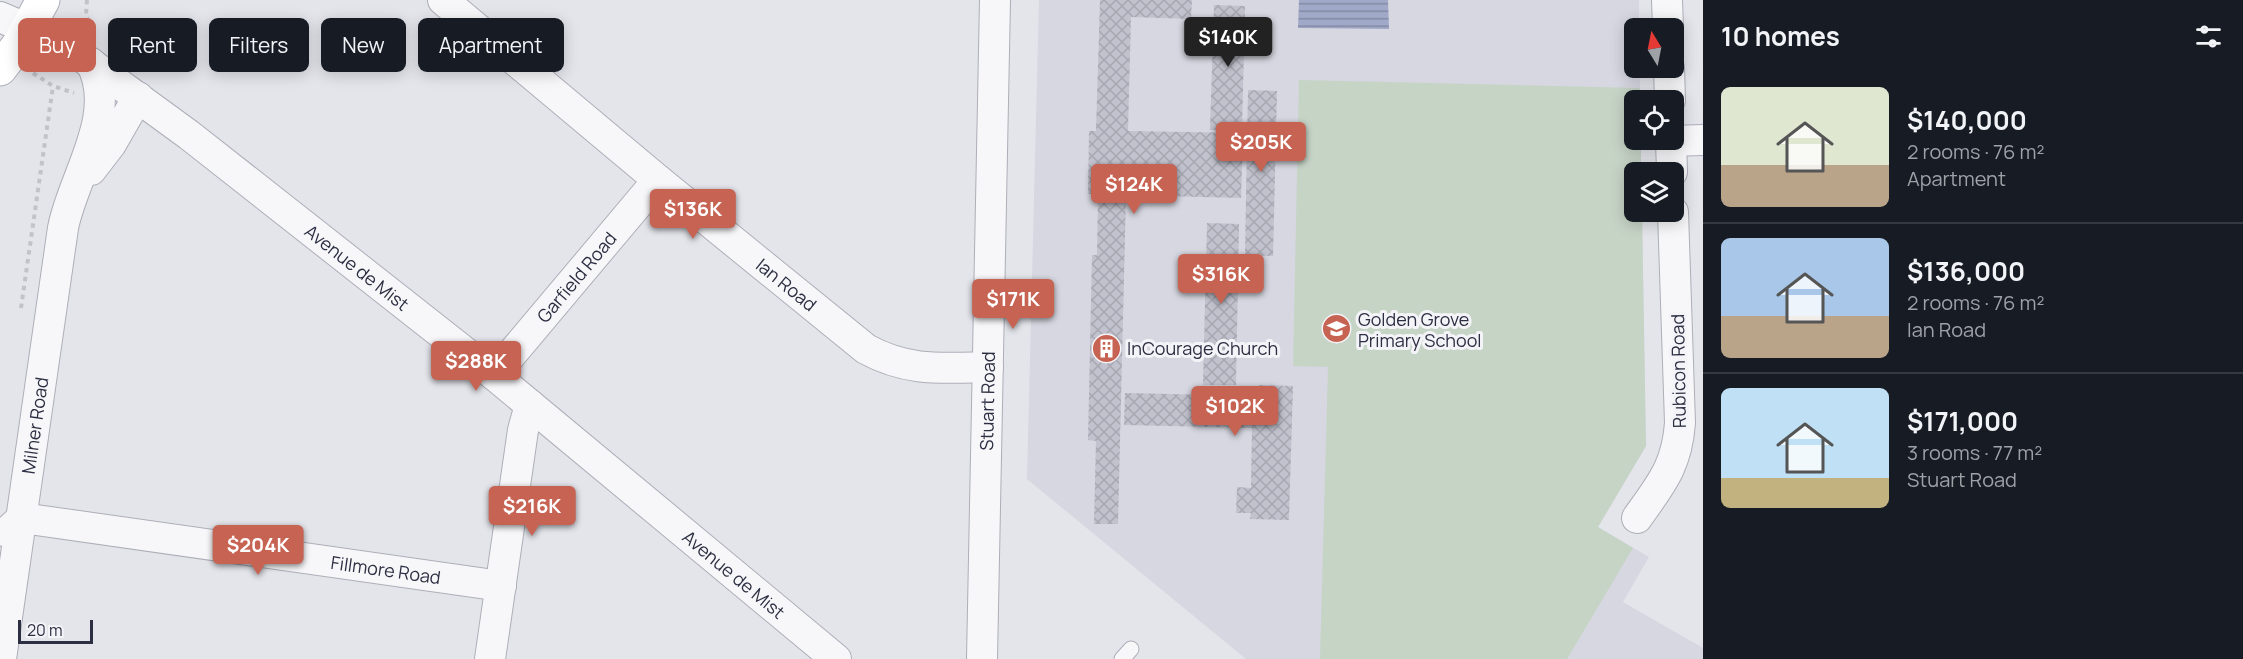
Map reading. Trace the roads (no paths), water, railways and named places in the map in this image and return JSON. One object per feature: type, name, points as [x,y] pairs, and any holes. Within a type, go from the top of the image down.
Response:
[{"type":"main road","points":[[15,70],[14,24],[43,0]]},
{"type":"street","name":"Ian Road","points":[[443,0],[658,180],[866,349],[888,361],[912,368],[988,367]]},
{"type":"street","name":"Stuart Road","points":[[982,659],[995,0]]},
{"type":"street","points":[[1667,0],[1668,18]]},
{"type":"street","name":"Avenue de Mist","points":[[96,67],[494,375],[836,659]]},
{"type":"street","name":"Milner Road","points":[[1,659],[63,228],[71,194],[94,136],[101,100],[96,72]]},
{"type":"street","name":"Milner Road","points":[[71,194],[111,144],[138,97]]},
{"type":"street","points":[[1684,140],[1703,140]]},
{"type":"street","name":"Garfield Road","points":[[494,375],[658,180]]},
{"type":"street","name":"Rubicon Road","points":[[1637,518],[1670,470],[1678,449],[1680,423],[1674,222]]},
{"type":"street","points":[[490,659],[523,430],[530,405]]},
{"type":"street","points":[[0,538],[22,518]]},
{"type":"street","name":"Fillmore Road","points":[[22,518],[501,586]]},
{"type":"water","points":[[1299,0],[1388,0],[1389,29],[1298,28]]},
{"type":"place","name":"Golden Grove Primary School","points":[[1337,329]]},
{"type":"place","name":"InCourage Church","points":[[1106,348]]}]
